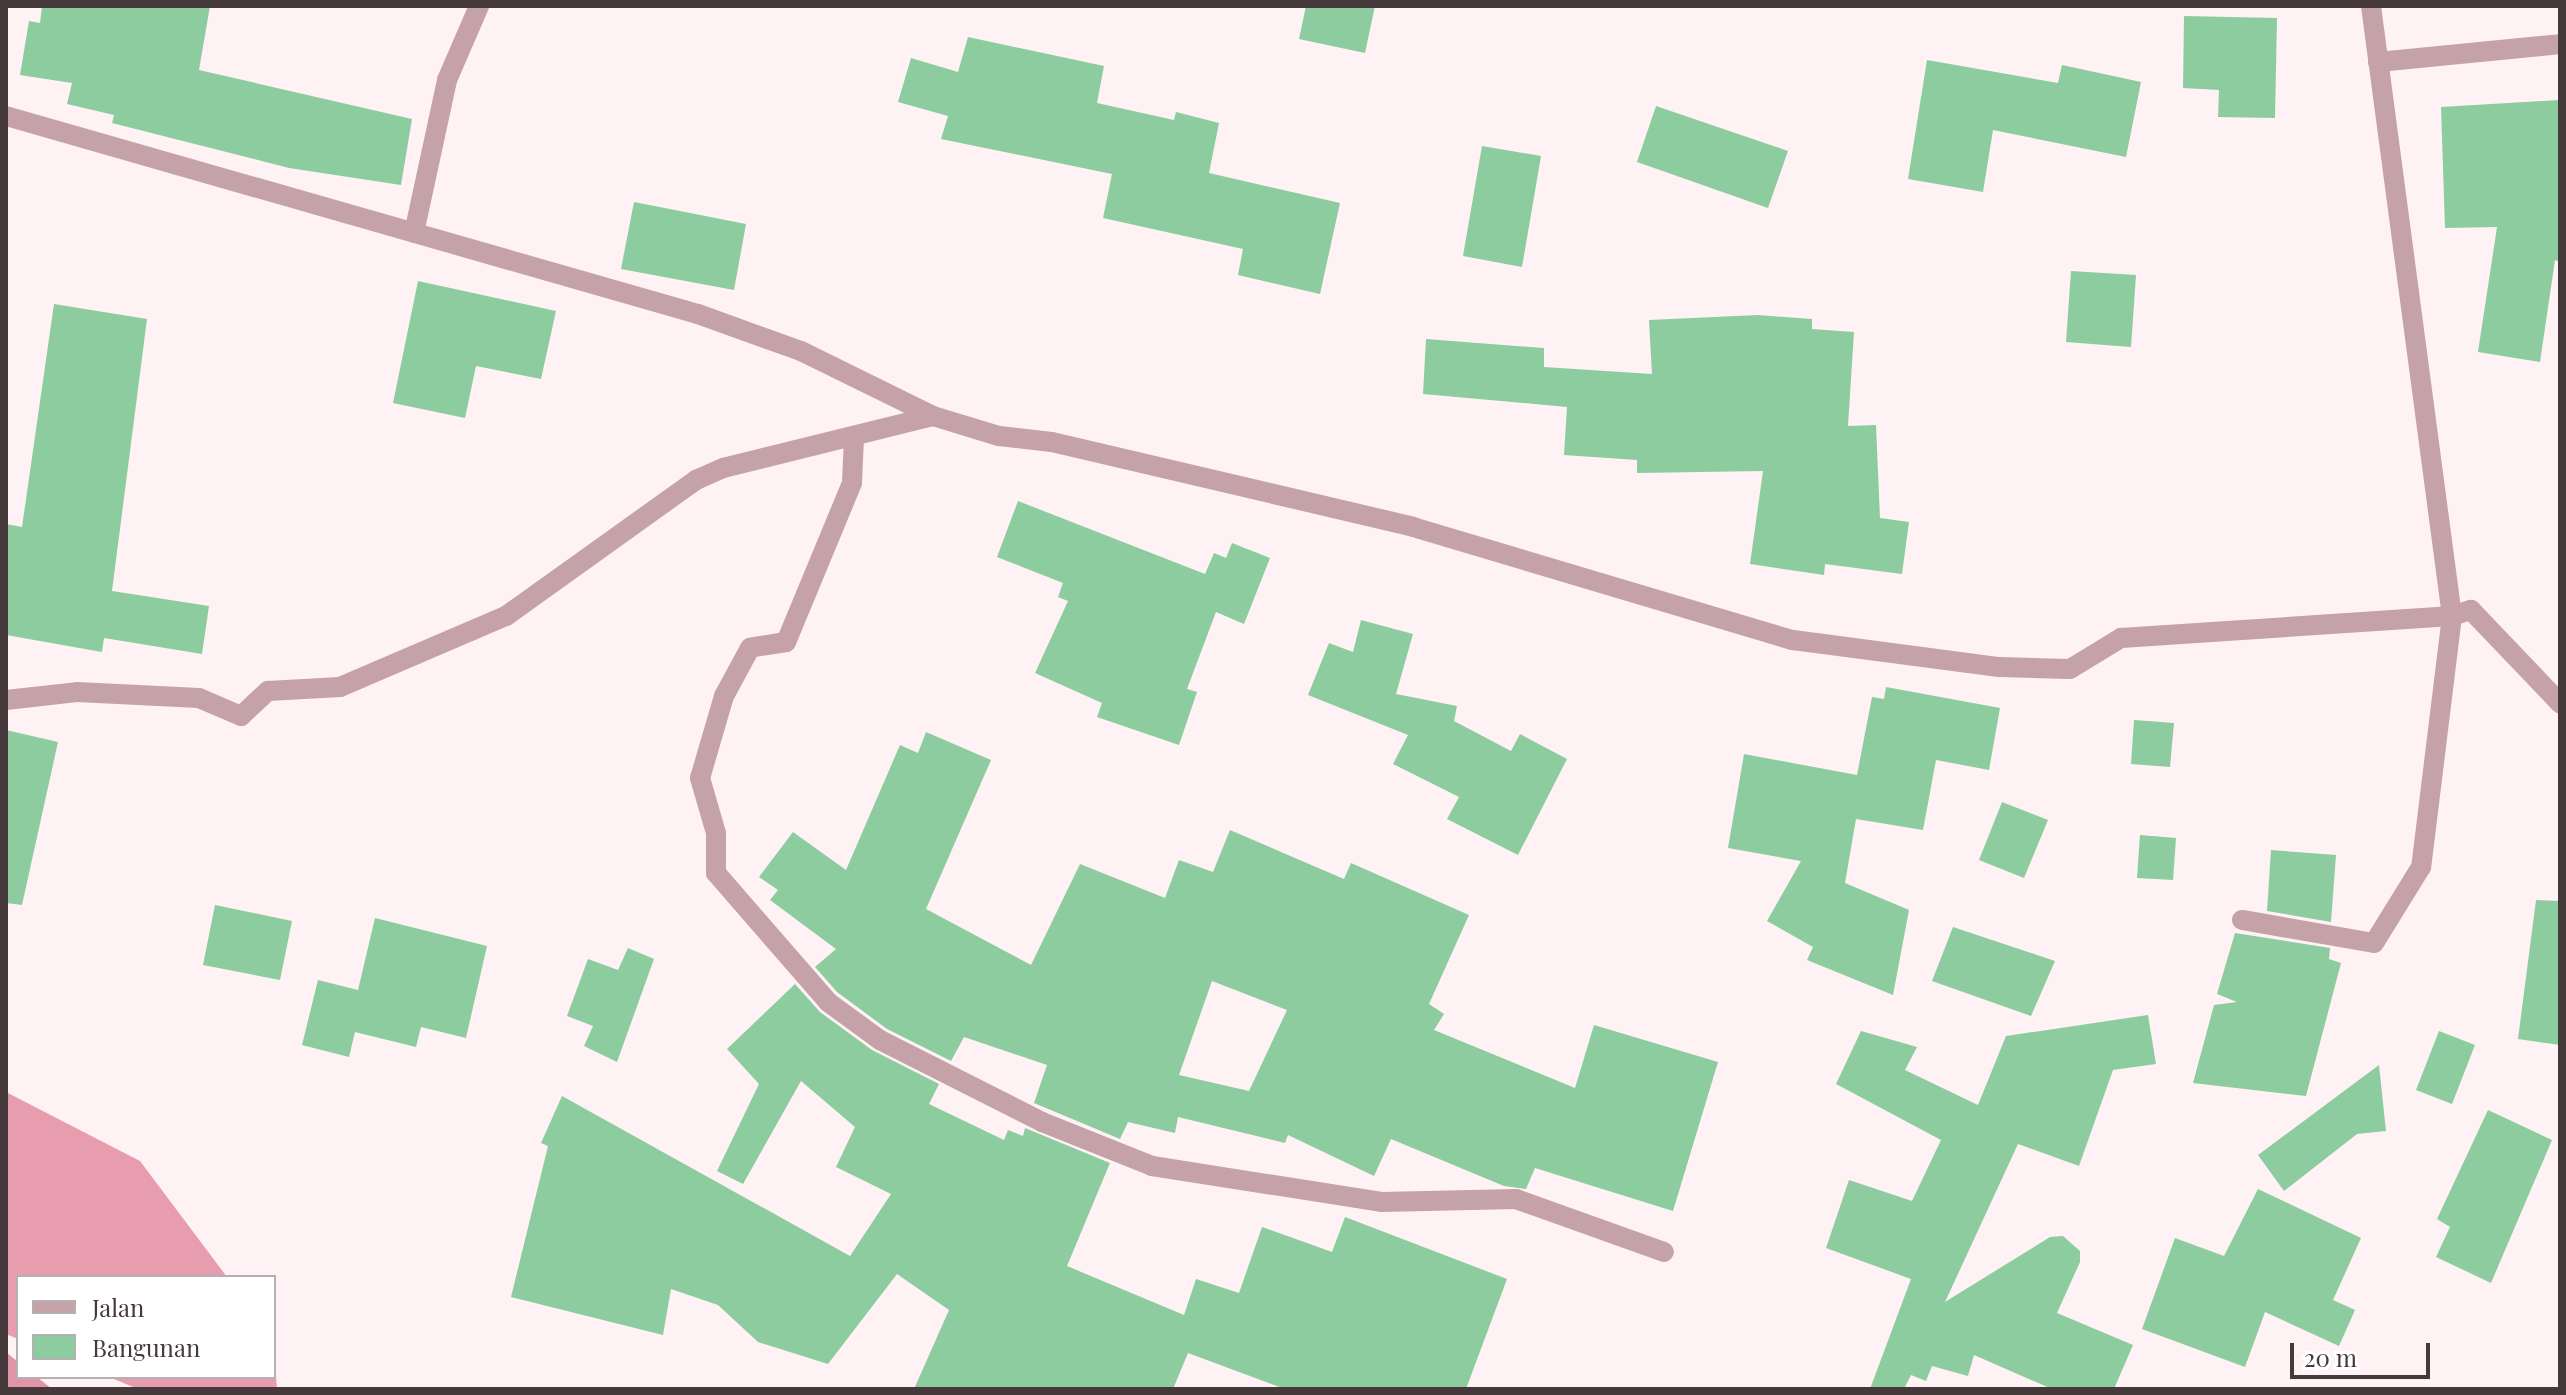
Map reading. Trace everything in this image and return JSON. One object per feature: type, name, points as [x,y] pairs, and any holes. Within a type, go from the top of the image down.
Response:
[{"type":"street","points":[[414,233],[447,80],[479,6]]},
{"type":"street","points":[[2242,920],[2374,943],[2421,867],[2452,616],[2371,6]]},
{"type":"street","points":[[2378,62],[2560,44]]},
{"type":"street","points":[[6,116],[698,314],[801,351],[933,416],[1413,527],[1793,640],[1999,667],[2070,669],[2121,638],[2452,616],[2471,610],[2560,703]]},
{"type":"street","points":[[6,700],[77,692],[199,698],[241,716],[268,691],[340,687],[506,616],[696,480],[723,468],[933,416]]},
{"type":"street","points":[[854,437],[852,483],[786,642],[750,648],[724,696],[700,778],[716,833],[716,873],[828,1002],[880,1040],[1042,1122],[1152,1166],[1381,1202],[1516,1199],[1664,1252]]},
{"type":"shaded area","points":[[6,1092],[140,1161],[226,1275],[16,1275],[16,1338],[6,1334]]},
{"type":"shaded area","points":[[6,1352],[16,1360],[16,1379],[40,1379],[52,1389],[6,1389]]},
{"type":"shaded area","points":[[276,1376],[277,1389],[138,1389],[114,1379],[276,1379]]},
{"type":"building","points":[[42,6],[210,6],[199,70],[412,119],[401,185],[289,168],[112,123],[114,115],[67,104],[72,83],[20,75],[29,21],[40,23]]},
{"type":"building","points":[[1306,6],[1375,6],[1365,53],[1299,39]]},
{"type":"building","points":[[2184,16],[2277,18],[2275,118],[2218,117],[2219,90],[2183,88]]},
{"type":"building","points":[[968,37],[1104,66],[1097,103],[1174,120],[1176,112],[1219,123],[1209,173],[1340,203],[1320,294],[1238,275],[1243,249],[1103,218],[1112,174],[941,139],[948,116],[898,102],[911,58],[958,72]]},
{"type":"building","points":[[1927,60],[2058,83],[2062,65],[2141,82],[2126,157],[1993,130],[1983,192],[1908,179]]},
{"type":"building","points":[[2559,100],[2560,262],[2555,260],[2540,362],[2478,352],[2497,227],[2445,228],[2441,107]]},
{"type":"building","points":[[1656,106],[1788,151],[1768,208],[1637,162]]},
{"type":"building","points":[[1482,146],[1541,156],[1522,267],[1463,256]]},
{"type":"building","points":[[634,202],[746,224],[734,290],[621,269]]},
{"type":"building","points":[[2071,271],[2136,275],[2131,347],[2066,342]]},
{"type":"building","points":[[418,281],[556,311],[541,379],[476,366],[465,418],[393,403]]},
{"type":"building","points":[[54,304],[147,319],[112,591],[209,606],[202,654],[104,638],[102,652],[6,635],[6,524],[22,527]]},
{"type":"building","points":[[1758,315],[1812,319],[1812,329],[1854,332],[1848,426],[1876,425],[1880,518],[1909,522],[1902,574],[1825,564],[1824,575],[1750,564],[1763,471],[1637,473],[1637,460],[1564,455],[1567,407],[1423,394],[1426,339],[1544,348],[1544,367],[1652,374],[1649,320]]},
{"type":"building","points":[[1018,501],[1205,574],[1214,553],[1226,558],[1232,543],[1270,558],[1244,624],[1216,612],[1187,689],[1197,692],[1179,745],[1097,717],[1102,703],[1035,673],[1068,601],[1058,597],[1063,583],[997,557]]},
{"type":"building","points":[[1361,620],[1413,634],[1396,694],[1457,706],[1454,721],[1511,751],[1520,734],[1567,759],[1518,855],[1447,819],[1459,797],[1393,764],[1408,735],[1308,695],[1329,643],[1353,652]]},
{"type":"building","points":[[1886,687],[2000,708],[1989,770],[1936,760],[1923,830],[1856,819],[1845,883],[1909,910],[1893,995],[1807,960],[1813,947],[1767,921],[1801,861],[1728,848],[1744,754],[1857,775],[1872,697],[1884,699]]},
{"type":"building","points":[[2134,720],[2174,723],[2170,767],[2131,764]]},
{"type":"building","points":[[6,730],[58,742],[22,905],[6,903]]},
{"type":"building","points":[[926,732],[991,760],[926,909],[1031,965],[1080,864],[1165,898],[1179,860],[1213,872],[1230,830],[1344,879],[1351,863],[1469,915],[1429,1004],[1444,1014],[1434,1030],[1575,1088],[1594,1025],[1718,1062],[1673,1211],[1535,1168],[1526,1189],[1504,1186],[1391,1139],[1374,1176],[1288,1135],[1285,1143],[1178,1117],[1175,1133],[1128,1122],[1120,1139],[1034,1103],[1047,1065],[964,1037],[951,1061],[887,1029],[837,992],[815,967],[836,949],[770,900],[778,890],[759,877],[793,832],[846,870],[900,745],[918,753]],"holes":[[[1212,981],[1287,1010],[1249,1091],[1179,1075]]]},
{"type":"building","points":[[2002,802],[2048,820],[2024,878],[1979,860]]},
{"type":"building","points":[[2140,835],[2176,838],[2173,880],[2137,878]]},
{"type":"building","points":[[2271,850],[2336,855],[2331,922],[2267,911]]},
{"type":"building","points":[[2536,900],[2560,901],[2560,1045],[2518,1039]]},
{"type":"building","points":[[215,905],[292,921],[280,980],[203,965]]},
{"type":"building","points":[[375,918],[487,946],[466,1038],[421,1027],[416,1047],[355,1032],[349,1057],[302,1045],[318,980],[358,990]]},
{"type":"building","points":[[1953,927],[2055,961],[2031,1016],[1932,981]]},
{"type":"building","points":[[2235,933],[2330,948],[2329,959],[2341,963],[2306,1096],[2193,1083],[2214,1005],[2237,1002],[2217,994]]},
{"type":"building","points":[[628,948],[654,959],[617,1062],[584,1046],[593,1026],[567,1016],[588,959],[618,970]]},
{"type":"building","points":[[795,984],[820,1012],[872,1050],[939,1084],[929,1104],[1004,1140],[1008,1130],[1023,1136],[1025,1128],[1110,1163],[1067,1266],[1184,1315],[1196,1279],[1239,1293],[1262,1227],[1332,1252],[1345,1217],[1507,1279],[1466,1389],[1285,1389],[1188,1353],[1173,1389],[914,1389],[949,1310],[897,1274],[828,1364],[758,1342],[718,1305],[671,1289],[663,1335],[511,1297],[548,1146],[541,1143],[562,1096],[850,1256],[891,1194],[836,1167],[855,1127],[801,1081],[743,1184],[717,1171],[759,1084],[727,1049]]},
{"type":"building","points":[[2148,1015],[2156,1064],[2113,1070],[2079,1166],[2018,1144],[1945,1302],[2050,1237],[2063,1236],[2080,1251],[2080,1262],[2057,1313],[2133,1345],[2114,1389],[2052,1389],[1974,1355],[1968,1376],[1932,1366],[1926,1381],[1911,1375],[1904,1389],[1870,1389],[1911,1279],[1826,1248],[1849,1180],[1912,1201],[1941,1140],[1836,1084],[1861,1031],[1917,1047],[1905,1070],[1978,1105],[2006,1036]]},
{"type":"building","points":[[2439,1031],[2475,1045],[2452,1104],[2416,1090]]},
{"type":"building","points":[[2379,1065],[2386,1131],[2357,1134],[2284,1191],[2258,1155]]},
{"type":"building","points":[[2488,1110],[2552,1140],[2491,1283],[2436,1257],[2450,1227],[2437,1219]]},
{"type":"building","points":[[2258,1189],[2361,1238],[2333,1300],[2355,1310],[2339,1346],[2265,1312],[2245,1367],[2142,1329],[2175,1238],[2224,1256]]}]
